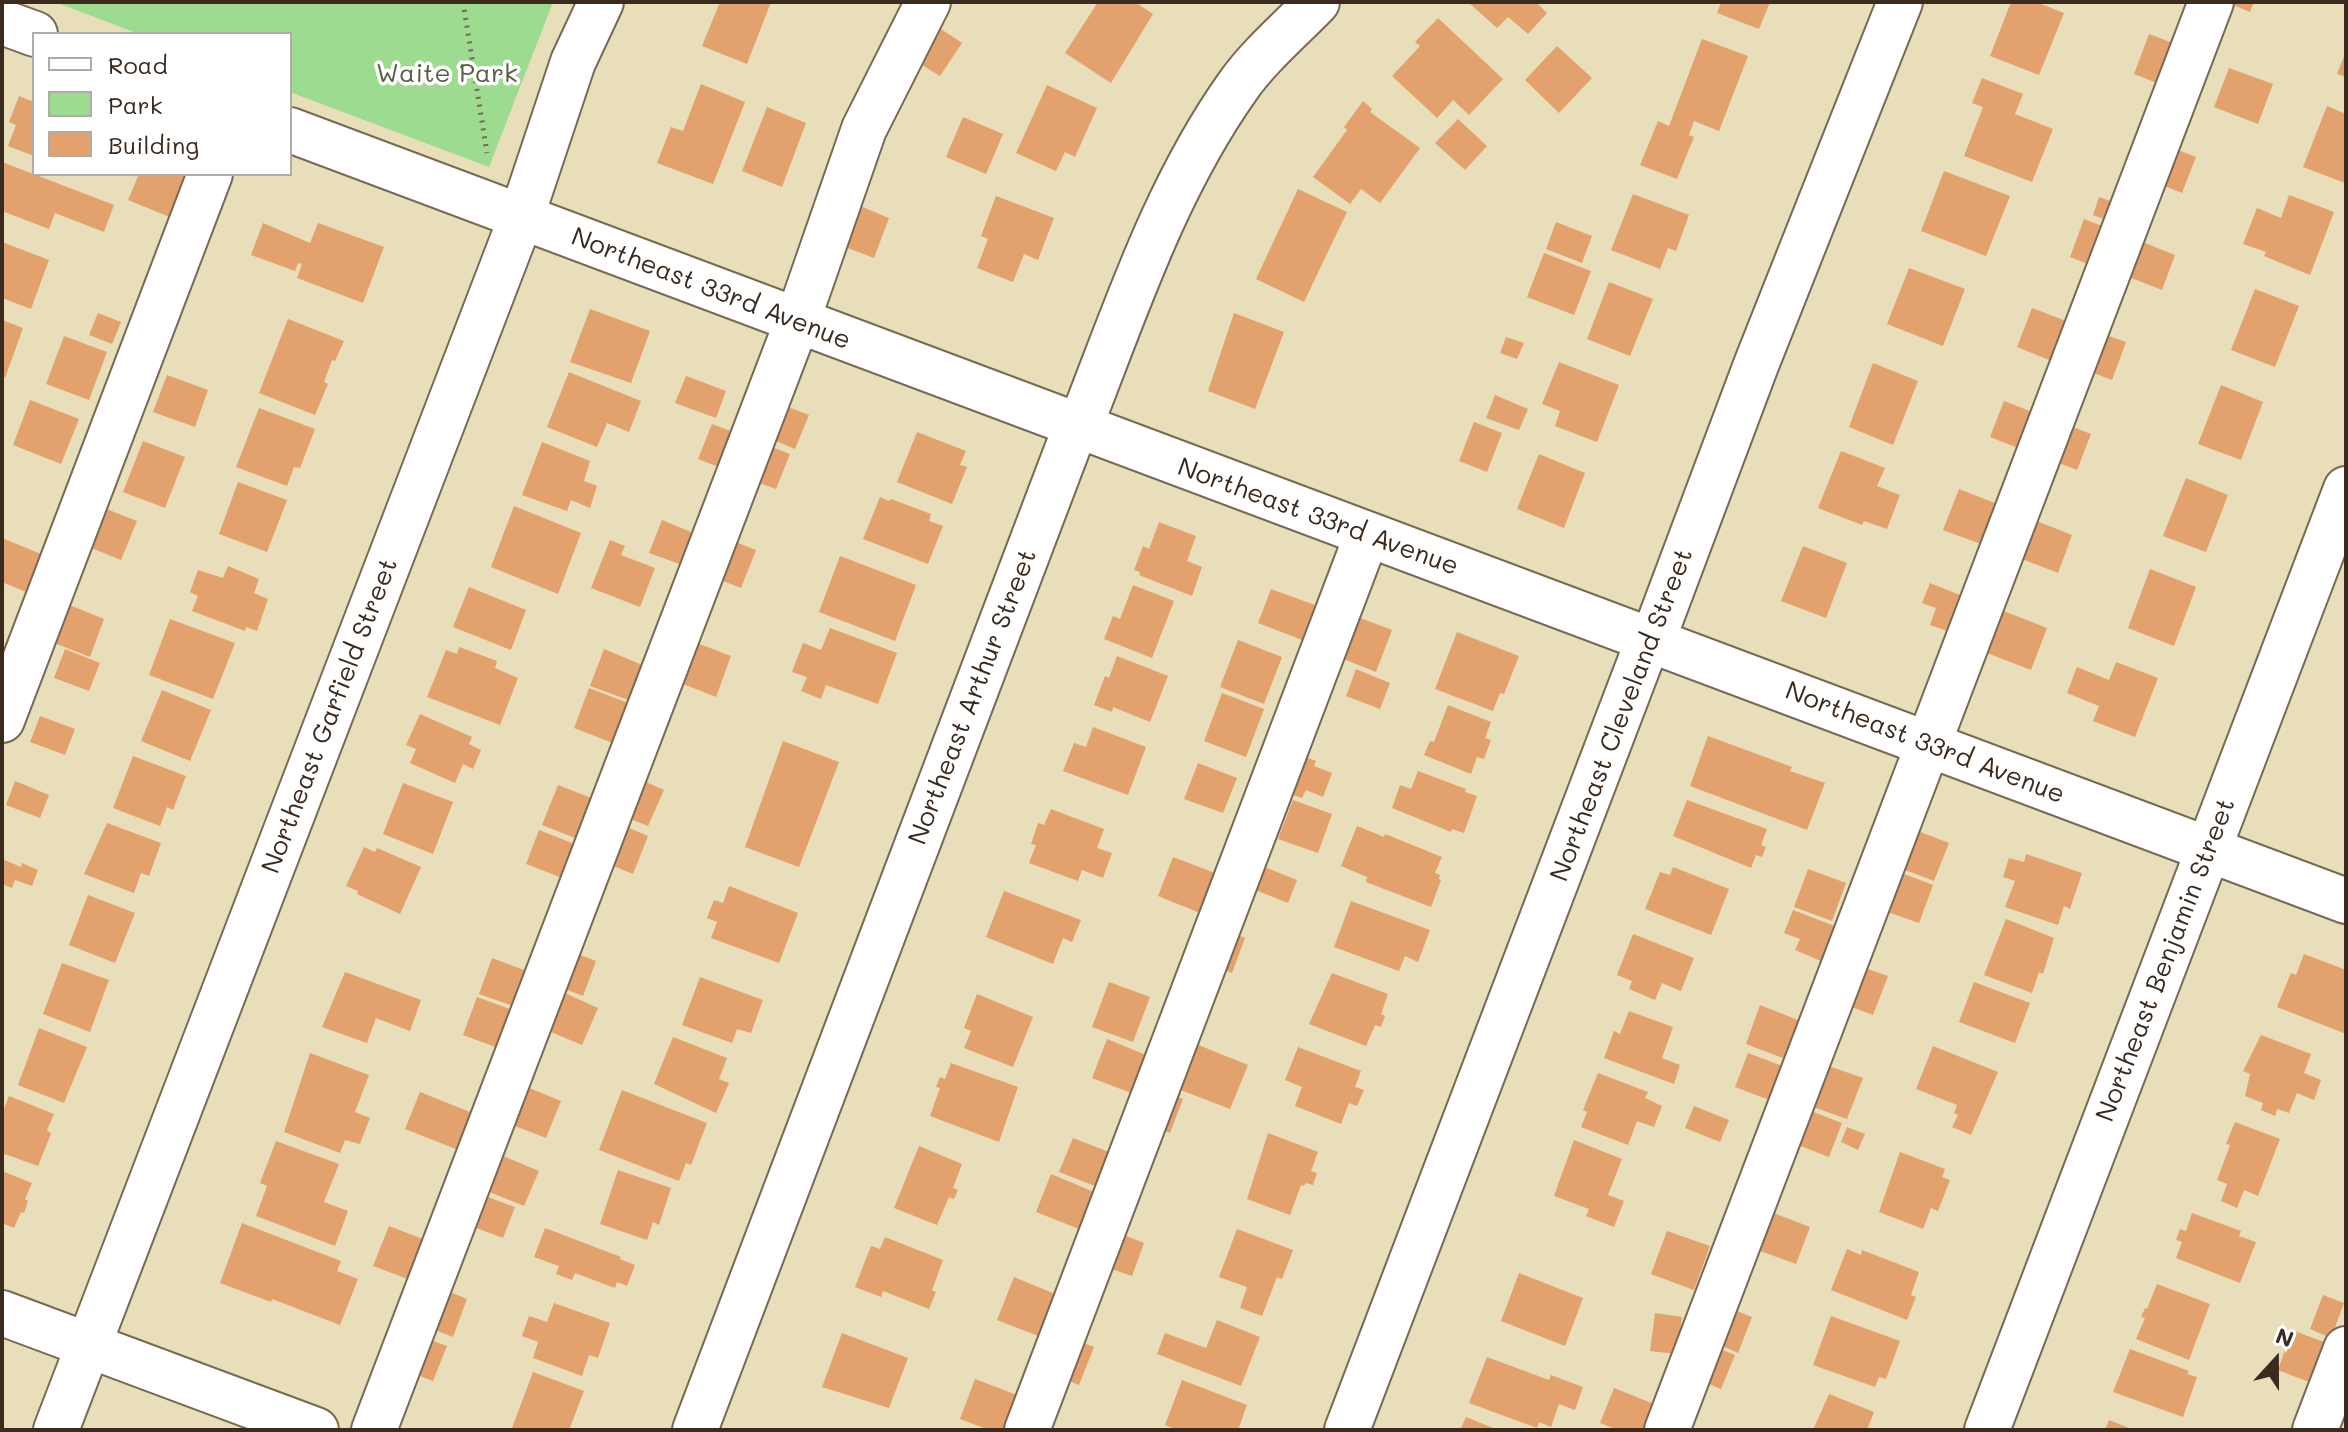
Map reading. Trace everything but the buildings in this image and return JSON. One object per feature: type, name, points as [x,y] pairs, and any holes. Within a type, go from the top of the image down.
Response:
[{"type":"street","name":"Northeast Garfield Street","points":[[56,1430],[521,218],[573,62],[601,2]]},
{"type":"street","points":[[374,1430],[797,322],[864,129],[928,2]]},
{"type":"street","name":"Northeast Arthur Street","points":[[695,1430],[1076,426],[1084,416],[1149,248],[1189,162],[1239,84],[1317,2]]},
{"type":"street","name":"Northeast Cleveland Street","points":[[1347,1430],[1644,651],[1652,642],[1756,365],[1900,2]]},
{"type":"street","points":[[1667,1430],[2211,2]]},
{"type":"street","points":[[2,22],[32,33]]},
{"type":"street","name":"Northeast 33rd Avenue","points":[[292,131],[2346,901]]},
{"type":"street","points":[[2,720],[209,176]]},
{"type":"street","name":"Northeast Benjamin Street","points":[[1987,1430],[2346,489]]},
{"type":"street","points":[[1027,1430],[1367,535]]},
{"type":"street","points":[[2,1313],[316,1430]]},
{"type":"street","points":[[2315,1430],[2346,1349]]},
{"type":"path","points":[[463,2],[487,153]]},
{"type":"green space","name":"Waite Park","points":[[55,2],[553,2],[489,167],[292,93],[292,32],[134,32]]}]
